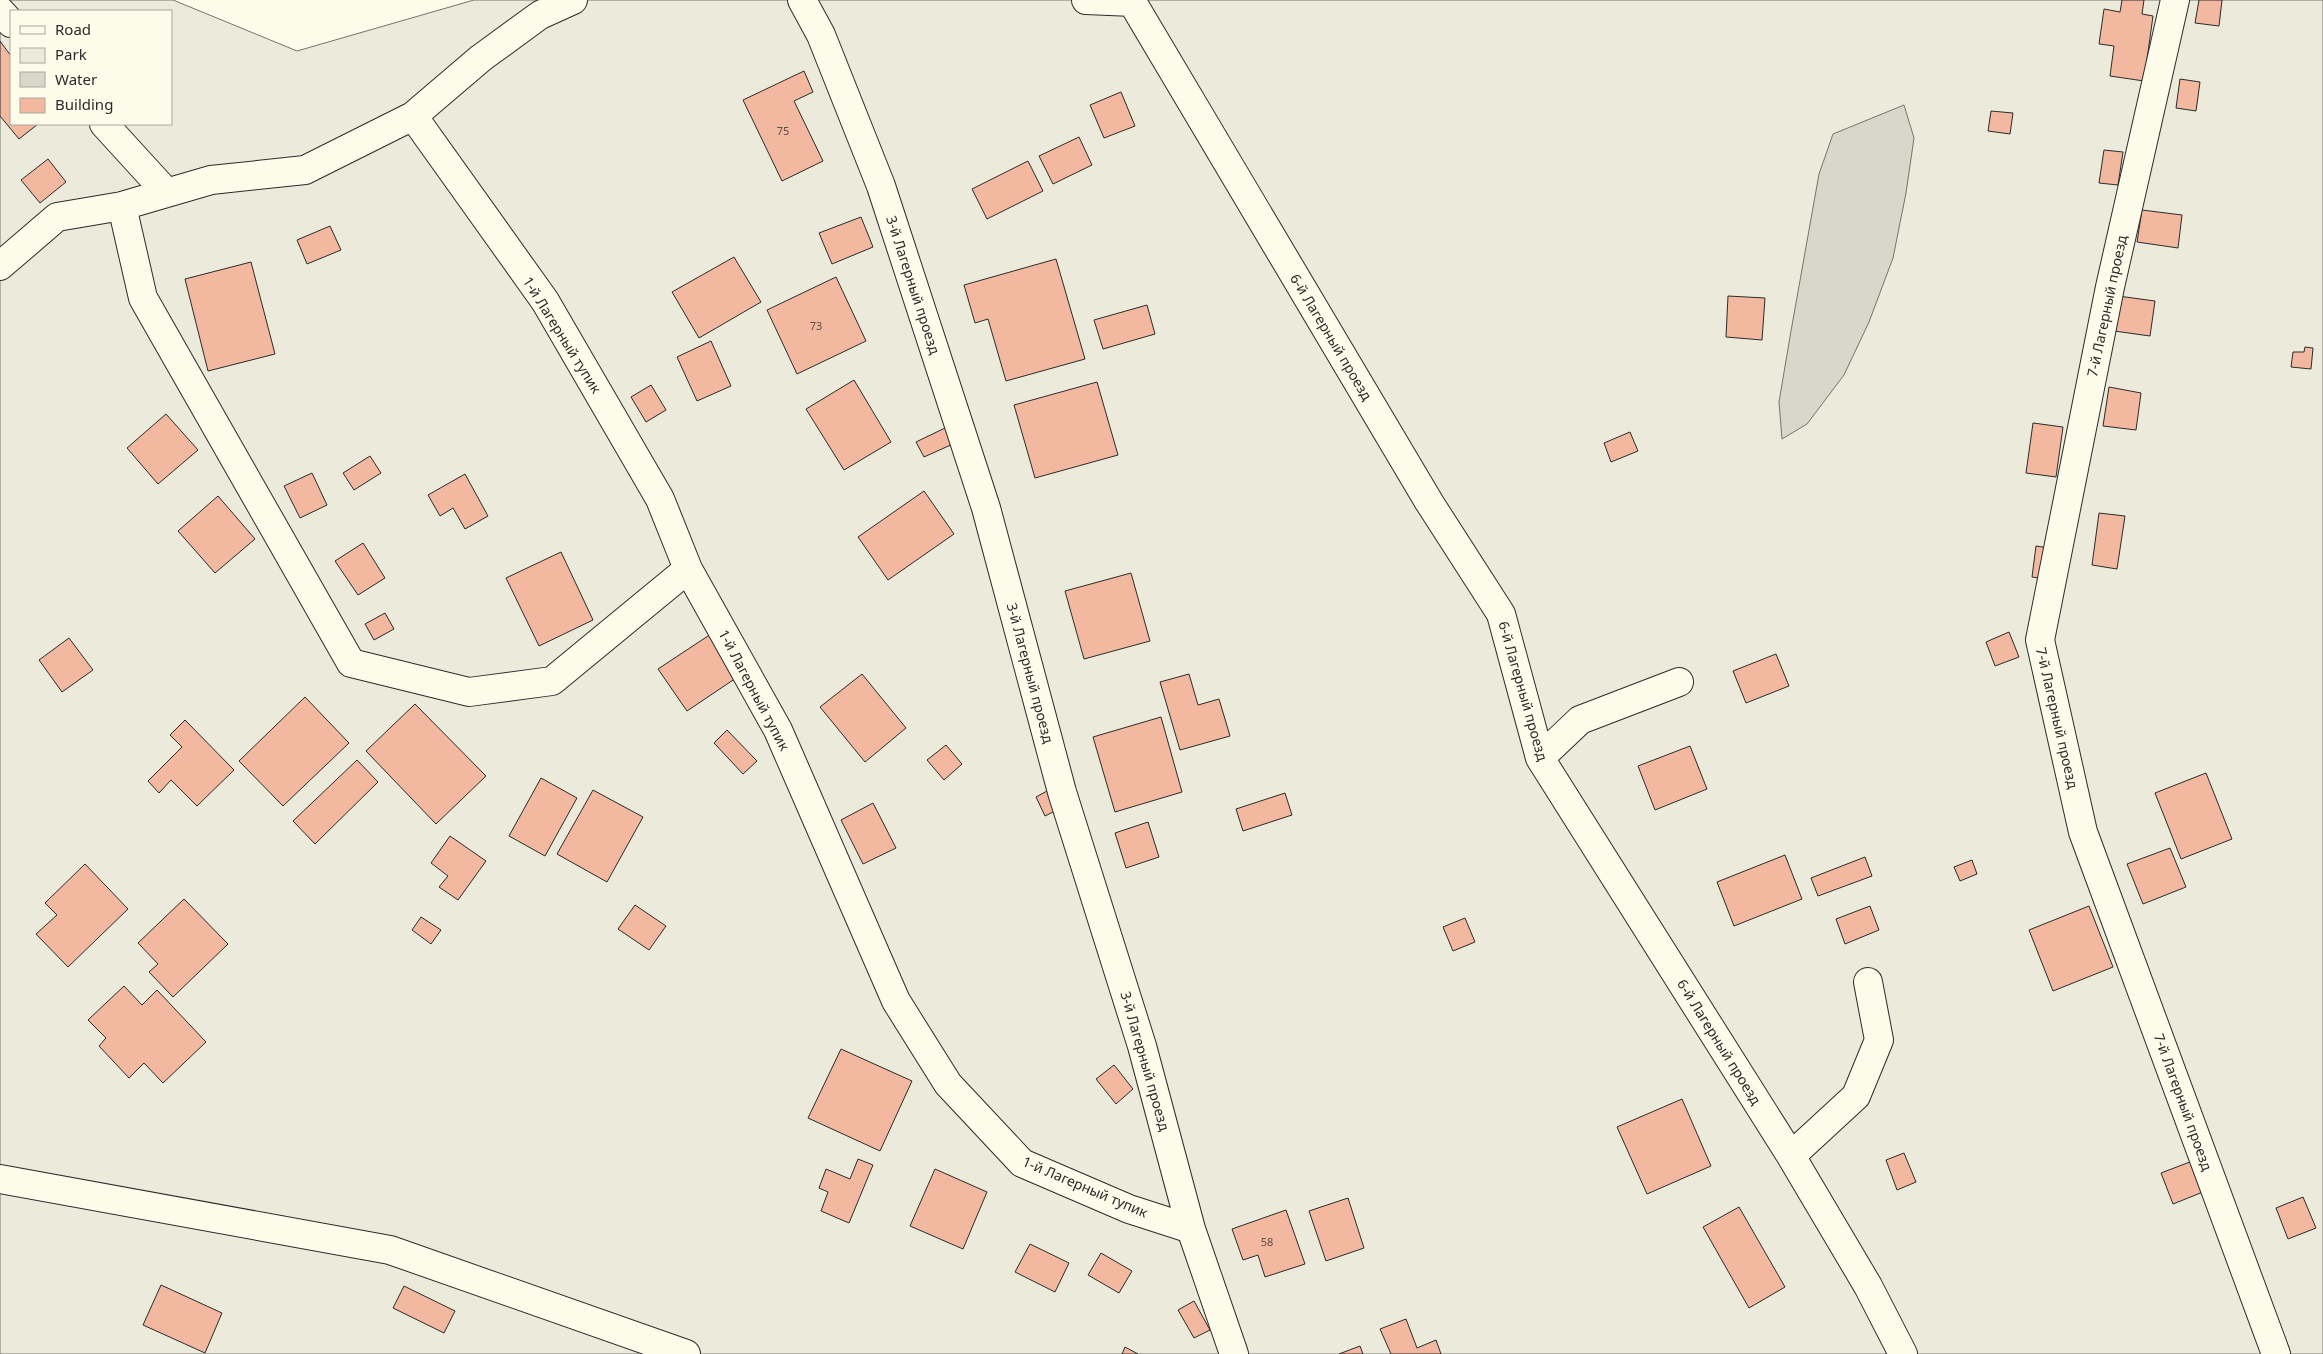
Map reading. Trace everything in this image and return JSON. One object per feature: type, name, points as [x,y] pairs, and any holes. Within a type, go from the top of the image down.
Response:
[{"type":"street","points":[[0,266],[57,217],[122,206],[211,180],[305,170],[413,116],[481,58],[540,15],[573,0]]},
{"type":"street","name":"3-й Лагерный проезд","points":[[802,0],[822,35],[881,186],[986,508],[1062,792],[1142,1046],[1191,1229],[1234,1354]]},
{"type":"street","points":[[1086,0],[1132,1]]},
{"type":"street","name":"7-й Лагерный проезд","points":[[2175,0],[2110,287],[2040,640],[2084,832],[2276,1354]]},
{"type":"street","name":"6-й Лагерный проезд","points":[[1132,1],[1429,502],[1501,614],[1540,758],[1791,1156],[1868,1286],[1903,1354]]},
{"type":"street","points":[[0,11],[10,22]]},
{"type":"street","name":"1-й Лагерный тупик","points":[[413,116],[545,302],[660,499],[688,569],[778,730],[896,1001],[948,1084],[1022,1163],[1128,1208],[1191,1229]]},
{"type":"street","points":[[105,125],[167,193]]},
{"type":"street","points":[[122,206],[143,298],[351,663],[468,692],[552,681],[688,569]]},
{"type":"street","points":[[1540,758],[1580,720],[1679,682]]},
{"type":"street","points":[[1791,1156],[1856,1096],[1880,1040],[1868,982]]},
{"type":"street","points":[[0,1179],[390,1250],[686,1354]]},
{"type":"green space","points":[[0,0],[173,0],[297,51],[474,0],[2323,0],[2323,1354],[0,1354]]},
{"type":"water","points":[[1904,105],[1914,138],[1906,193],[1893,258],[1869,322],[1844,375],[1807,424],[1782,439],[1779,402],[1819,174],[1833,134]]},
{"type":"building","points":[[2122,0],[2144,0],[2142,14],[2153,16],[2144,81],[2110,76],[2114,46],[2099,44],[2104,9],[2120,12]]},
{"type":"building","points":[[2199,0],[2222,0],[2219,26],[2195,23]]},
{"type":"building","points":[[0,41],[10,55],[10,125],[37,125],[19,139],[0,116]]},
{"type":"building","points":[[804,71],[813,92],[794,101],[823,161],[782,181],[743,100]]},
{"type":"building","points":[[2180,79],[2200,82],[2196,111],[2176,108]]},
{"type":"building","points":[[1121,92],[1135,126],[1104,138],[1090,105]]},
{"type":"building","points":[[1991,111],[2013,113],[2010,134],[1988,131]]},
{"type":"building","points":[[1079,137],[1092,165],[1053,184],[1039,156]]},
{"type":"building","points":[[2104,150],[2123,152],[2118,185],[2099,183]]},
{"type":"building","points":[[48,159],[66,182],[40,203],[21,180]]},
{"type":"building","points":[[1028,161],[1043,191],[987,219],[972,189]]},
{"type":"building","points":[[2142,210],[2182,215],[2178,248],[2137,242]]},
{"type":"building","points":[[861,217],[873,247],[832,264],[819,233]]},
{"type":"building","points":[[330,226],[341,250],[307,264],[297,240]]},
{"type":"building","points":[[734,257],[761,302],[699,338],[672,292]]},
{"type":"building","points":[[1056,259],[1085,359],[1006,381],[988,319],[975,323],[964,285]]},
{"type":"building","points":[[251,262],[275,354],[208,371],[185,279]]},
{"type":"building","points":[[836,277],[866,341],[797,374],[767,310]]},
{"type":"building","points":[[1728,296],[1765,298],[1762,340],[1726,337]]},
{"type":"building","points":[[2118,296],[2155,301],[2150,336],[2114,331]]},
{"type":"building","points":[[1147,305],[1155,334],[1103,349],[1094,320]]},
{"type":"building","points":[[711,341],[731,386],[697,401],[677,357]]},
{"type":"building","points":[[2305,347],[2313,348],[2311,369],[2291,367],[2293,352],[2304,352]]},
{"type":"building","points":[[854,380],[891,442],[844,470],[806,409]]},
{"type":"building","points":[[1097,382],[1118,455],[1035,478],[1014,405]]},
{"type":"building","points":[[651,385],[666,410],[646,422],[631,397]]},
{"type":"building","points":[[2109,387],[2141,393],[2136,430],[2103,426]]},
{"type":"building","points":[[166,414],[198,450],[158,484],[127,448]]},
{"type":"building","points":[[2033,423],[2063,427],[2056,477],[2026,473]]},
{"type":"building","points":[[945,428],[953,444],[924,457],[916,442]]},
{"type":"building","points":[[1630,432],[1638,451],[1611,462],[1604,443]]},
{"type":"building","points":[[370,456],[381,473],[354,490],[343,473]]},
{"type":"building","points":[[312,473],[327,505],[300,518],[284,486]]},
{"type":"building","points":[[465,474],[488,516],[465,529],[453,508],[440,516],[428,495]]},
{"type":"building","points":[[924,491],[954,534],[888,580],[858,537]]},
{"type":"building","points":[[218,496],[255,539],[215,573],[178,531]]},
{"type":"building","points":[[2099,513],[2125,516],[2117,569],[2092,565]]},
{"type":"building","points":[[363,543],[385,578],[358,595],[335,561]]},
{"type":"building","points":[[2036,546],[2049,548],[2045,579],[2032,577]]},
{"type":"building","points":[[561,552],[593,620],[539,646],[506,578]]},
{"type":"building","points":[[1131,573],[1150,641],[1084,659],[1065,591]]},
{"type":"building","points":[[385,613],[394,629],[374,640],[365,624]]},
{"type":"building","points":[[714,632],[742,674],[687,711],[658,669]]},
{"type":"building","points":[[2009,632],[2019,657],[1995,666],[1986,642]]},
{"type":"building","points":[[69,638],[93,670],[62,692],[39,660]]},
{"type":"building","points":[[1776,654],[1789,686],[1746,703],[1733,671]]},
{"type":"building","points":[[862,674],[906,728],[865,762],[820,707]]},
{"type":"building","points":[[1189,674],[1198,705],[1219,699],[1230,736],[1180,750],[1160,682]]},
{"type":"building","points":[[305,697],[349,743],[283,806],[239,761]]},
{"type":"building","points":[[415,704],[486,776],[436,824],[366,751]]},
{"type":"building","points":[[1161,717],[1182,792],[1115,812],[1093,737]]},
{"type":"building","points":[[185,720],[234,770],[197,806],[171,780],[159,793],[148,781],[182,747],[170,735]]},
{"type":"building","points":[[727,730],[757,761],[743,774],[714,743]]},
{"type":"building","points":[[946,745],[962,764],[944,780],[927,760]]},
{"type":"building","points":[[1690,746],[1707,789],[1655,810],[1638,766]]},
{"type":"building","points":[[357,760],[378,782],[315,844],[293,821]]},
{"type":"building","points":[[2206,773],[2232,839],[2181,859],[2155,793]]},
{"type":"building","points":[[541,778],[577,798],[545,856],[509,836]]},
{"type":"building","points":[[593,790],[643,817],[607,882],[557,854]]},
{"type":"building","points":[[1047,791],[1057,810],[1045,816],[1036,797]]},
{"type":"building","points":[[1285,793],[1292,815],[1243,831],[1236,809]]},
{"type":"building","points":[[873,803],[896,848],[863,864],[841,820]]},
{"type":"building","points":[[1148,822],[1159,857],[1126,868],[1115,833]]},
{"type":"building","points":[[450,836],[486,861],[458,900],[439,887],[448,876],[431,863]]},
{"type":"building","points":[[2170,848],[2186,887],[2143,904],[2127,864]]},
{"type":"building","points":[[1785,855],[1802,899],[1734,926],[1717,882]]},
{"type":"building","points":[[1865,857],[1872,876],[1818,896],[1811,878]]},
{"type":"building","points":[[1972,860],[1977,874],[1960,881],[1954,867]]},
{"type":"building","points":[[85,864],[128,909],[68,967],[36,934],[57,915],[45,903]]},
{"type":"building","points":[[184,899],[228,944],[173,997],[149,972],[158,964],[138,943]]},
{"type":"building","points":[[635,905],[666,926],[649,950],[618,929]]},
{"type":"building","points":[[1870,906],[1879,930],[1845,944],[1836,919]]},
{"type":"building","points":[[2089,906],[2113,967],[2053,991],[2029,930]]},
{"type":"building","points":[[421,917],[441,930],[431,944],[412,930]]},
{"type":"building","points":[[1465,918],[1475,942],[1453,951],[1443,927]]},
{"type":"building","points":[[124,986],[142,1005],[157,990],[206,1042],[163,1083],[144,1063],[129,1078],[99,1046],[106,1038],[88,1020]]},
{"type":"building","points":[[841,1049],[912,1081],[880,1151],[808,1118]]},
{"type":"building","points":[[1114,1065],[1133,1089],[1116,1104],[1096,1079]]},
{"type":"building","points":[[1682,1099],[1711,1166],[1647,1194],[1617,1127]]},
{"type":"building","points":[[1904,1153],[1916,1182],[1897,1190],[1886,1160]]},
{"type":"building","points":[[858,1159],[873,1165],[849,1223],[821,1211],[828,1192],[819,1188],[826,1169],[850,1179]]},
{"type":"building","points":[[2195,1160],[2208,1190],[2173,1204],[2161,1173]]},
{"type":"building","points":[[935,1169],[987,1192],[963,1249],[910,1226]]},
{"type":"building","points":[[2303,1197],[2316,1228],[2288,1239],[2276,1208]]},
{"type":"building","points":[[1348,1198],[1364,1248],[1326,1261],[1309,1211]]},
{"type":"building","points":[[1739,1207],[1785,1287],[1749,1308],[1703,1227]]},
{"type":"building","points":[[1286,1210],[1305,1264],[1265,1277],[1258,1255],[1243,1260],[1232,1229]]},
{"type":"building","points":[[1030,1244],[1069,1263],[1055,1292],[1015,1272]]},
{"type":"building","points":[[1101,1253],[1132,1271],[1119,1293],[1088,1275]]},
{"type":"building","points":[[161,1285],[222,1313],[205,1353],[143,1325]]},
{"type":"building","points":[[404,1286],[455,1311],[444,1333],[393,1308]]},
{"type":"building","points":[[1194,1301],[1210,1330],[1194,1338],[1178,1310]]},
{"type":"building","points":[[1406,1319],[1417,1348],[1436,1340],[1441,1354],[1391,1354],[1380,1329]]},
{"type":"building","points":[[1360,1346],[1363,1354],[1339,1354]]},
{"type":"building","points":[[1125,1347],[1138,1354],[1122,1354]]}]
